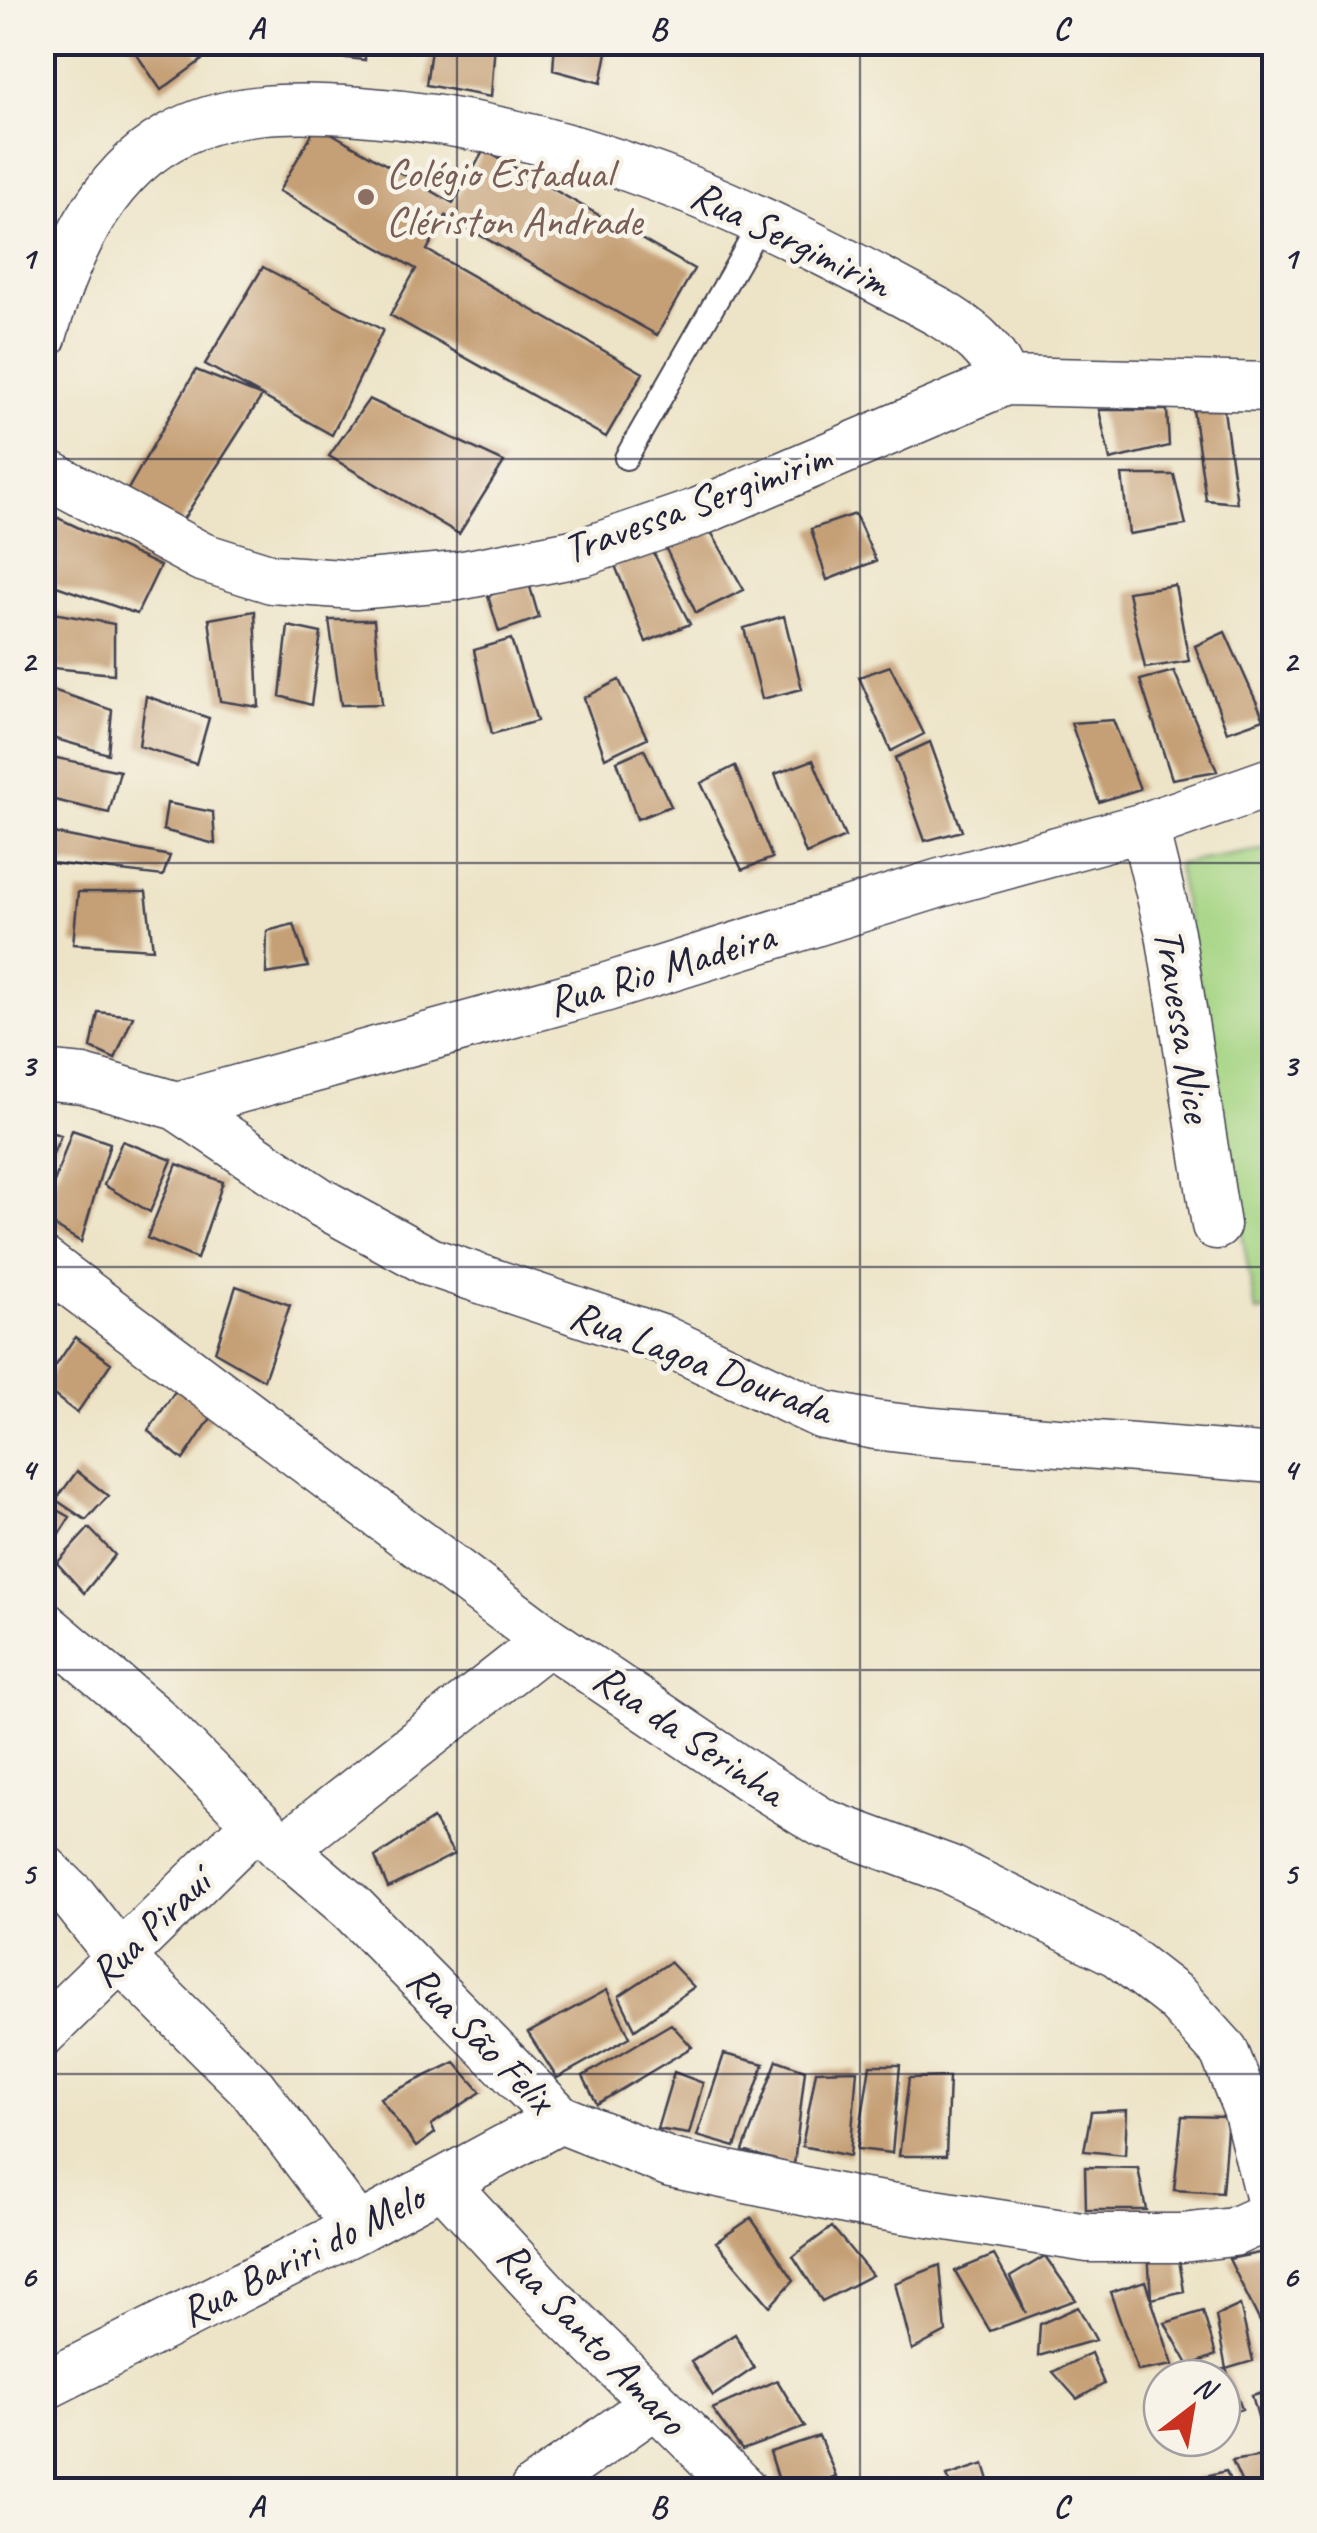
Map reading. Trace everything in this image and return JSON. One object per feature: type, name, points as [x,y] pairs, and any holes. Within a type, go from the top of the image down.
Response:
[{"type":"street","name":"Rua Sergimirim","points":[[42,337],[56,285],[86,228],[118,179],[166,140],[212,118],[255,110],[336,110],[422,116],[510,132],[628,165],[762,222],[962,326],[992,352],[1004,380]]},
{"type":"street","points":[[1004,380],[1274,388]]},
{"type":"street","name":"Travessa Sergimirim","points":[[42,471],[202,557],[272,579],[354,584],[458,576],[583,552],[699,512],[1004,380]]},
{"type":"street","name":"Rua Rio Madeira","points":[[176,1106],[604,988],[940,883],[1144,827],[1274,781]]},
{"type":"street","name":"Travessa Nice","points":[[1144,827],[1170,933],[1216,1226]]},
{"type":"street","points":[[42,1075],[83,1079],[176,1106]]},
{"type":"street","name":"Rua Lagoa Dourada","points":[[176,1106],[320,1202],[430,1262],[661,1340],[824,1415],[932,1432],[1274,1459]]},
{"type":"street","name":"Rua da Serinha","points":[[42,1261],[548,1641],[823,1823],[951,1870],[1118,1954],[1176,1998],[1224,2051],[1247,2109],[1274,2215]]},
{"type":"street","name":"Rua São Felix","points":[[42,1624],[153,1718],[270,1836],[351,1908],[560,2119],[670,2164],[851,2202],[1088,2238],[1182,2238],[1233,2232],[1274,2215]]},
{"type":"street","name":"Rua Pirauí","points":[[42,2033],[120,1957],[270,1836],[548,1641]]},
{"type":"street","points":[[42,1867],[73,1897],[120,1957],[252,2088],[358,2228]]},
{"type":"street","name":"Rua Bariri do Melo","points":[[42,2387],[358,2228],[560,2119]]},
{"type":"street","name":"Rua Santo Amaro","points":[[443,2183],[547,2296],[744,2490]]},
{"type":"street","points":[[534,2490],[655,2404]]},
{"type":"lane","points":[[626,458],[762,222]]},
{"type":"green space","points":[[1274,848],[1274,1309],[1256,1312],[1177,864]]},
{"type":"building","points":[[128,42],[191,42],[202,60],[161,90]]},
{"type":"building","points":[[312,42],[365,42],[365,60],[312,54]]},
{"type":"building","points":[[432,42],[495,42],[491,97],[426,85]]},
{"type":"building","points":[[555,42],[609,42],[601,83],[553,70]]},
{"type":"building","points":[[317,125],[453,203],[484,150],[694,269],[657,335],[446,216],[427,250],[643,373],[606,437],[390,315],[416,269],[279,191]]},
{"type":"building","points":[[263,267],[383,330],[332,435],[205,364]]},
{"type":"building","points":[[196,370],[262,396],[177,529],[127,491]]},
{"type":"building","points":[[369,399],[504,462],[459,534],[329,456]]},
{"type":"building","points":[[1099,410],[1167,410],[1169,446],[1110,460]]},
{"type":"building","points":[[1193,410],[1224,410],[1237,503],[1206,500]]},
{"type":"building","points":[[1122,475],[1174,475],[1186,525],[1129,534]]},
{"type":"building","points":[[855,514],[876,561],[827,580],[811,529]]},
{"type":"building","points":[[56,517],[160,566],[137,614],[42,581],[42,550]]},
{"type":"building","points":[[710,530],[744,590],[696,613],[666,549]]},
{"type":"building","points":[[650,546],[690,624],[646,642],[612,558]]},
{"type":"building","points":[[528,580],[539,618],[499,632],[488,596]]},
{"type":"building","points":[[1175,585],[1189,661],[1145,668],[1128,592]]},
{"type":"building","points":[[255,611],[259,707],[220,701],[209,619]]},
{"type":"building","points":[[48,612],[114,624],[114,674],[42,667]]},
{"type":"building","points":[[784,616],[802,689],[762,699],[744,628]]},
{"type":"building","points":[[329,620],[374,620],[382,704],[341,705]]},
{"type":"building","points":[[288,626],[321,633],[311,705],[280,696]]},
{"type":"building","points":[[1225,632],[1264,719],[1227,732],[1195,646]]},
{"type":"building","points":[[511,639],[537,721],[492,734],[474,650]]},
{"type":"building","points":[[890,666],[924,734],[891,751],[859,677]]},
{"type":"building","points":[[1174,671],[1217,771],[1172,779],[1140,680]]},
{"type":"building","points":[[619,680],[647,738],[605,758],[584,698]]},
{"type":"building","points":[[47,688],[112,710],[108,754],[42,735]]},
{"type":"building","points":[[146,696],[209,718],[196,764],[139,746]]},
{"type":"building","points":[[1113,720],[1140,789],[1099,802],[1071,723]]},
{"type":"building","points":[[930,742],[962,831],[925,841],[895,758]]},
{"type":"building","points":[[644,749],[671,806],[637,819],[617,761]]},
{"type":"building","points":[[47,756],[120,771],[109,813],[42,797]]},
{"type":"building","points":[[813,760],[845,837],[806,854],[775,774]]},
{"type":"building","points":[[735,766],[772,858],[742,870],[701,783]]},
{"type":"building","points":[[167,803],[213,812],[215,844],[163,830]]},
{"type":"building","points":[[42,831],[170,856],[163,876],[42,862]]},
{"type":"building","points":[[78,892],[146,892],[153,949],[73,944]]},
{"type":"building","points":[[294,924],[308,967],[266,974],[267,931]]},
{"type":"building","points":[[98,1012],[133,1016],[115,1059],[91,1048]]},
{"type":"building","points":[[42,1130],[61,1135],[42,1179]]},
{"type":"building","points":[[72,1130],[110,1143],[81,1242],[42,1218]]},
{"type":"building","points":[[122,1141],[172,1160],[150,1212],[104,1185]]},
{"type":"building","points":[[177,1164],[223,1182],[197,1259],[147,1238]]},
{"type":"building","points":[[236,1286],[290,1305],[264,1380],[215,1352]]},
{"type":"building","points":[[75,1337],[111,1363],[77,1413],[42,1386]]},
{"type":"building","points":[[180,1384],[217,1409],[183,1460],[148,1431]]},
{"type":"building","points":[[77,1471],[108,1496],[86,1520],[56,1500]]},
{"type":"building","points":[[42,1501],[70,1517],[42,1561]]},
{"type":"building","points":[[89,1528],[115,1555],[84,1593],[57,1563]]},
{"type":"building","points":[[433,1819],[454,1854],[388,1888],[375,1857]]},
{"type":"building","points":[[670,1962],[694,1987],[635,2029],[619,1996]]},
{"type":"building","points":[[607,1990],[630,2037],[557,2078],[528,2033]]},
{"type":"building","points":[[671,2024],[692,2047],[597,2104],[583,2076]]},
{"type":"building","points":[[724,2054],[764,2064],[735,2147],[697,2136]]},
{"type":"building","points":[[777,2060],[805,2070],[794,2165],[743,2151]]},
{"type":"building","points":[[455,2062],[481,2092],[431,2125],[435,2133],[416,2147],[380,2098]]},
{"type":"building","points":[[870,2065],[900,2065],[892,2153],[857,2149]]},
{"type":"building","points":[[857,2070],[850,2156],[802,2146],[816,2071]]},
{"type":"building","points":[[674,2072],[703,2083],[689,2134],[657,2129]]},
{"type":"building","points":[[949,2077],[946,2156],[899,2156],[909,2078]]},
{"type":"building","points":[[1127,2110],[1125,2155],[1084,2151],[1091,2112]]},
{"type":"building","points":[[1182,2116],[1228,2117],[1222,2193],[1174,2190]]},
{"type":"building","points":[[1085,2167],[1138,2168],[1146,2210],[1086,2210]]},
{"type":"building","points":[[751,2218],[794,2280],[770,2306],[716,2242]]},
{"type":"building","points":[[832,2227],[872,2275],[822,2301],[793,2256]]},
{"type":"building","points":[[1148,2250],[1178,2253],[1184,2291],[1151,2299]]},
{"type":"building","points":[[1274,2250],[1274,2350],[1229,2259]]},
{"type":"building","points":[[994,2255],[1026,2313],[1010,2277],[1045,2256],[1076,2300],[990,2331],[955,2271]]},
{"type":"building","points":[[940,2265],[946,2332],[912,2350],[895,2283]]},
{"type":"building","points":[[1145,2281],[1171,2358],[1142,2358],[1142,2370],[1138,2371],[1110,2292]]},
{"type":"building","points":[[1240,2305],[1253,2361],[1242,2364],[1242,2358],[1224,2358],[1216,2316]]},
{"type":"building","points":[[1078,2307],[1096,2340],[1038,2356],[1040,2324]]},
{"type":"building","points":[[1203,2311],[1216,2355],[1185,2358],[1165,2323]]},
{"type":"building","points":[[735,2334],[754,2368],[713,2396],[691,2362]]},
{"type":"building","points":[[1091,2353],[1104,2384],[1077,2399],[1053,2372]]},
{"type":"building","points":[[777,2380],[805,2427],[742,2450],[712,2409]]},
{"type":"building","points":[[1274,2389],[1274,2441],[1264,2439],[1252,2395]]},
{"type":"building","points":[[819,2436],[836,2476],[800,2490],[782,2490],[770,2452]]},
{"type":"building","points":[[1274,2454],[1274,2490],[1245,2490],[1232,2461]]},
{"type":"building","points":[[984,2464],[992,2490],[937,2490],[951,2485],[947,2476]]},
{"type":"building","points":[[1226,2471],[1234,2490],[1198,2490],[1193,2479]]},
{"type":"place","name":"Colégio Estadual Clériston Andrade","points":[[366,197]]}]
